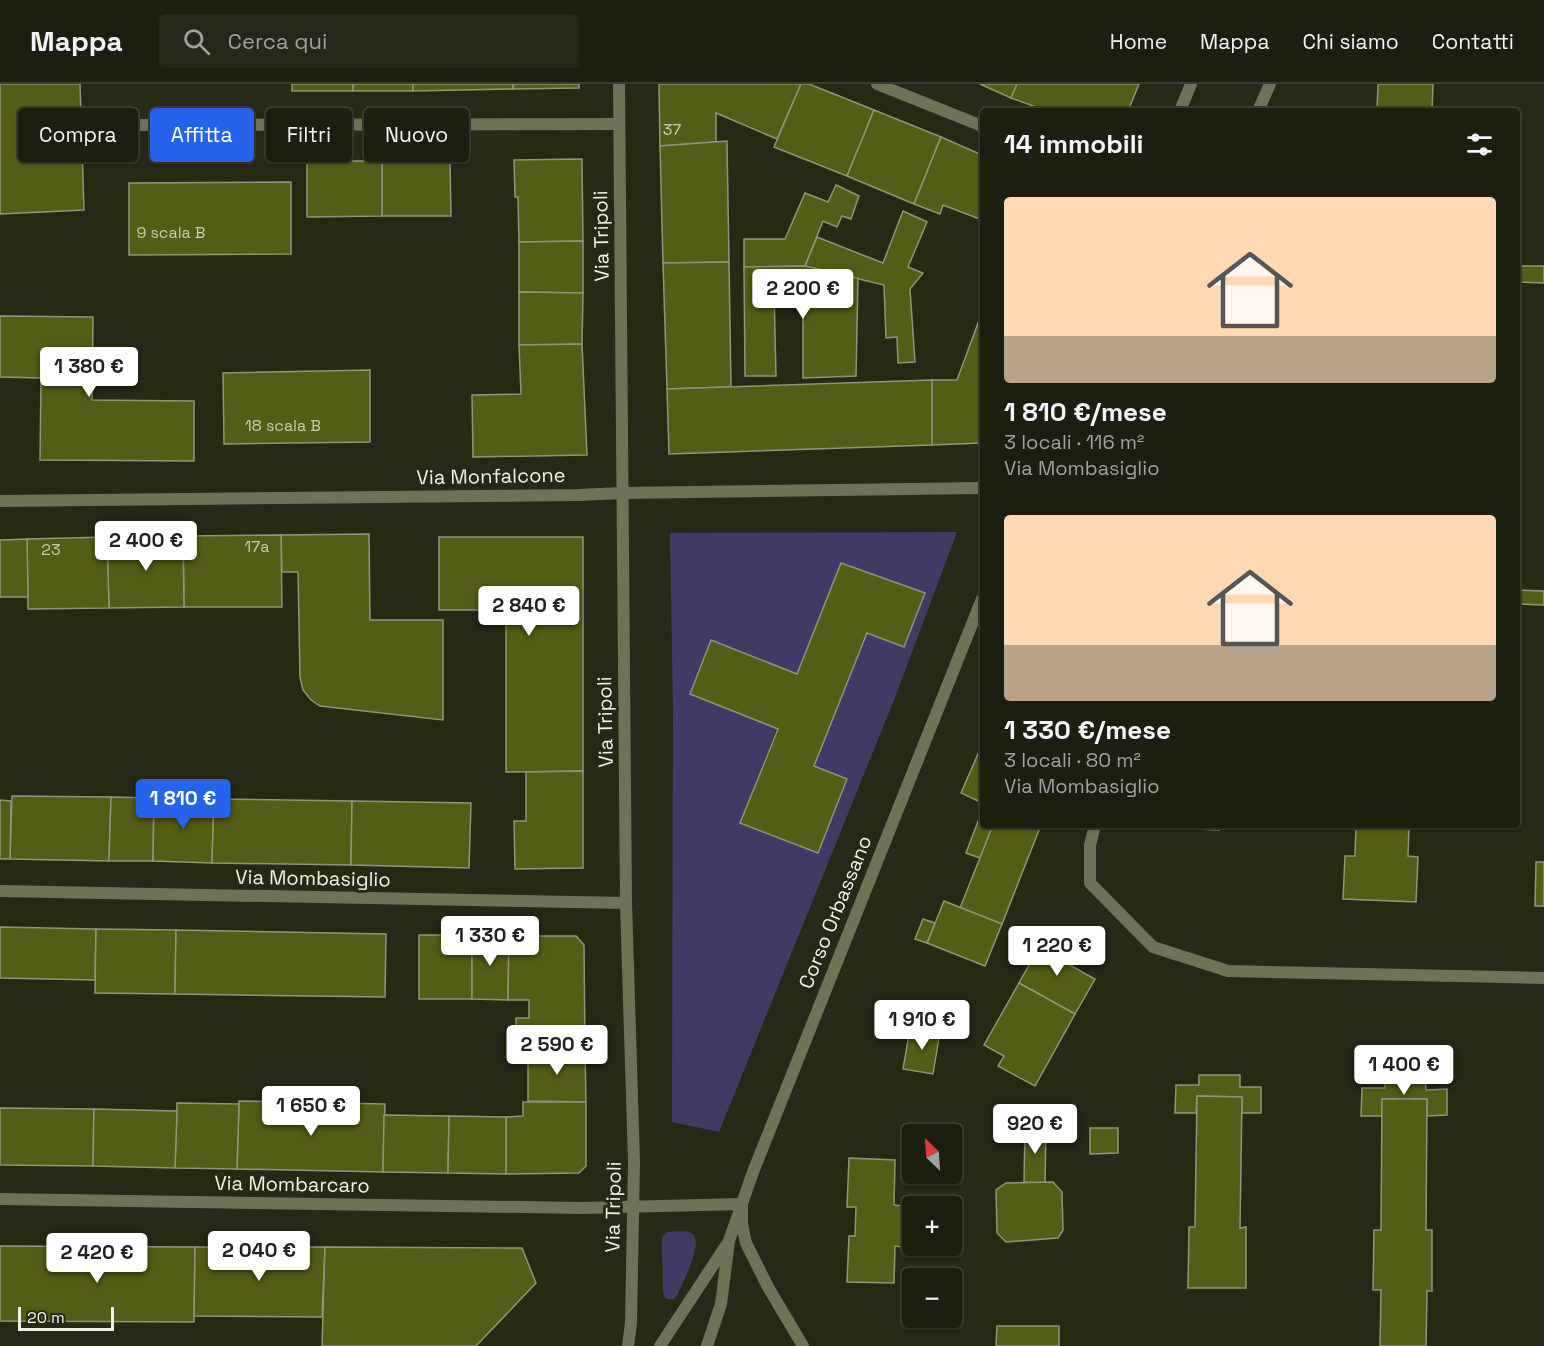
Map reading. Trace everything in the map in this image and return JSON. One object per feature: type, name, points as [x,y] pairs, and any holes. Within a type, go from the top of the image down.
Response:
[{"type":"street","name":"Via Tripoli","points":[[619,84],[626,903],[633,1207],[631,1323]]},
{"type":"street","points":[[878,84],[980,125]]},
{"type":"street","points":[[1181,108],[1191,84]]},
{"type":"street","points":[[1259,108],[1270,84]]},
{"type":"street","points":[[138,125],[619,124]]},
{"type":"street","name":"Via Monfalcone","points":[[0,501],[980,488]]},
{"type":"street","name":"Corso Orbassano","points":[[729,1240],[759,1158],[980,604]]},
{"type":"street","points":[[1094,828],[1090,845],[1090,883],[1153,947],[1228,971],[1544,978]]},
{"type":"street","name":"Via Mombasiglio","points":[[0,891],[626,903]]},
{"type":"street","name":"Via Mombarcaro","points":[[0,1198],[582,1208],[742,1204]]},
{"type":"street","points":[[742,1204],[742,1224],[746,1243],[768,1287],[803,1346]]},
{"type":"street","points":[[660,1346],[729,1240]]},
{"type":"street","points":[[707,1346],[721,1304],[729,1240]]},
{"type":"street","points":[[628,1346],[631,1323]]},
{"type":"street","points":[[631,1323],[636,1346]]},
{"type":"shaded area","points":[[957,532],[894,700],[719,1132],[672,1122],[673,711],[670,533]],"holes":[[[841,563],[925,593],[904,647],[867,633],[814,766],[847,780],[817,853],[740,822]]]},
{"type":"shaded area","points":[[667,1232],[691,1233],[695,1237],[696,1244],[688,1272],[674,1299],[666,1298],[663,1293],[662,1237]]},
{"type":"building","points":[[0,84],[80,84],[81,108],[18,108],[18,162],[82,162],[84,210],[0,214]]},
{"type":"building","points":[[292,84],[353,84],[353,91],[292,91]]},
{"type":"building","points":[[353,84],[413,84],[413,91],[353,91]]},
{"type":"building","points":[[413,84],[513,84],[513,89],[413,91]]},
{"type":"building","points":[[513,84],[579,84],[579,88],[513,89]]},
{"type":"building","points":[[659,84],[801,84],[777,139],[716,113],[716,142],[660,146]]},
{"type":"building","points":[[801,84],[809,84],[874,110],[847,176],[774,147]]},
{"type":"building","points":[[980,84],[1017,84],[1011,98]]},
{"type":"building","points":[[1017,84],[1139,84],[1129,108],[1039,108],[1011,98]]},
{"type":"building","points":[[1378,84],[1433,84],[1432,108],[1377,108]]},
{"type":"building","points":[[874,110],[941,137],[914,204],[847,176]]},
{"type":"building","points":[[941,137],[980,154],[980,219],[943,205],[940,214],[914,204]]},
{"type":"building","points":[[727,141],[729,262],[663,263],[660,146]]},
{"type":"building","points":[[582,159],[583,241],[519,242],[514,160]]},
{"type":"building","points":[[307,162],[382,162],[382,216],[307,217]]},
{"type":"building","points":[[382,162],[450,162],[451,216],[382,216]]},
{"type":"building","points":[[291,182],[291,254],[129,255],[129,183]]},
{"type":"building","points":[[836,185],[859,196],[851,219],[842,216],[837,227],[823,221],[805,266],[744,267],[744,239],[785,239],[805,193],[828,202]]},
{"type":"building","points":[[903,211],[927,222],[908,267],[923,273],[910,289],[915,362],[898,363],[897,337],[886,338],[884,285],[805,266],[817,237],[883,263]]},
{"type":"building","points":[[583,241],[583,293],[519,292],[519,242]]},
{"type":"building","points":[[729,262],[731,387],[667,389],[663,263]]},
{"type":"building","points":[[805,266],[858,278],[856,376],[803,378],[803,291],[774,290],[776,376],[745,376],[744,267]]},
{"type":"building","points":[[1520,266],[1544,266],[1544,283],[1520,282]]},
{"type":"building","points":[[519,292],[583,293],[582,344],[519,345]]},
{"type":"building","points":[[0,316],[93,317],[92,400],[194,401],[194,461],[40,460],[41,378],[0,377]]},
{"type":"building","points":[[980,318],[980,443],[932,445],[932,380],[957,380]]},
{"type":"building","points":[[582,344],[587,455],[473,457],[472,395],[521,394],[519,345]]},
{"type":"building","points":[[370,370],[370,442],[224,444],[223,373]]},
{"type":"building","points":[[932,380],[932,445],[669,454],[667,389]]},
{"type":"building","points":[[369,534],[370,620],[443,620],[443,720],[320,706],[303,690],[300,677],[298,572],[282,572],[281,535]]},
{"type":"building","points":[[281,535],[282,607],[184,607],[183,536]]},
{"type":"building","points":[[183,536],[184,607],[109,608],[107,537]]},
{"type":"building","points":[[107,537],[109,608],[28,609],[27,539]]},
{"type":"building","points":[[439,537],[583,537],[583,771],[506,772],[506,610],[439,610]]},
{"type":"building","points":[[27,539],[28,597],[0,597],[0,540]]},
{"type":"building","points":[[841,563],[925,593],[904,647],[867,633],[814,766],[847,779],[818,853],[740,823],[778,729],[690,694],[711,640],[797,674]]},
{"type":"building","points":[[1520,590],[1544,591],[1544,605],[1520,604]]},
{"type":"building","points":[[980,749],[978,801],[961,793]]},
{"type":"building","points":[[583,771],[583,868],[515,869],[514,821],[526,821],[526,772]]},
{"type":"building","points":[[12,796],[111,797],[109,861],[10,859]]},
{"type":"building","points":[[111,797],[154,798],[153,861],[109,861]]},
{"type":"building","points":[[154,798],[214,799],[212,863],[153,861]]},
{"type":"building","points":[[214,799],[352,801],[351,865],[212,863]]},
{"type":"building","points":[[0,800],[11,801],[10,859],[0,859]]},
{"type":"building","points":[[352,801],[471,803],[469,868],[351,865]]},
{"type":"building","points":[[980,816],[980,828],[992,828],[980,858],[966,853]]},
{"type":"building","points":[[992,828],[1040,828],[1002,924],[960,908]]},
{"type":"building","points":[[1174,828],[1219,828],[1219,830]]},
{"type":"building","points":[[1356,828],[1409,828],[1408,856],[1418,857],[1416,902],[1343,899],[1345,856],[1355,856]]},
{"type":"building","points":[[1536,862],[1544,862],[1544,906],[1535,906]]},
{"type":"building","points":[[944,901],[1002,924],[985,966],[927,943]]},
{"type":"building","points":[[923,919],[935,923],[927,943],[915,939]]},
{"type":"building","points":[[0,927],[96,929],[95,980],[0,978]]},
{"type":"building","points":[[96,929],[176,930],[175,994],[95,993]]},
{"type":"building","points":[[176,930],[386,934],[385,997],[175,994]]},
{"type":"building","points":[[419,935],[472,935],[472,999],[419,999]]},
{"type":"building","points":[[472,935],[509,936],[508,1000],[472,999]]},
{"type":"building","points":[[509,936],[576,936],[584,945],[585,1050],[516,1050],[516,1018],[529,1018],[529,1000],[508,1000]]},
{"type":"building","points":[[1045,937],[1072,952],[1066,963],[1095,979],[1075,1014],[1019,983]]},
{"type":"building","points":[[1019,983],[1075,1014],[1035,1086],[998,1066],[1004,1056],[984,1045]]},
{"type":"building","points":[[910,1028],[940,1032],[933,1074],[903,1069]]},
{"type":"building","points":[[528,1050],[585,1050],[586,1102],[528,1101]]},
{"type":"building","points":[[1199,1075],[1240,1075],[1240,1087],[1261,1087],[1261,1113],[1242,1113],[1242,1097],[1197,1096],[1196,1113],[1175,1113],[1176,1085],[1199,1085]]},
{"type":"building","points":[[1385,1078],[1425,1078],[1426,1090],[1447,1089],[1447,1115],[1427,1116],[1427,1099],[1382,1099],[1382,1116],[1361,1116],[1362,1088],[1385,1088]]},
{"type":"building","points":[[1197,1096],[1242,1097],[1240,1228],[1246,1227],[1246,1288],[1188,1288],[1189,1227],[1195,1227]]},
{"type":"building","points":[[1382,1099],[1427,1099],[1426,1230],[1432,1230],[1432,1291],[1427,1291],[1426,1346],[1380,1346],[1381,1290],[1373,1290],[1374,1230],[1381,1230]]},
{"type":"building","points":[[239,1101],[385,1104],[383,1172],[237,1169]]},
{"type":"building","points":[[523,1102],[586,1102],[586,1166],[579,1173],[506,1174],[506,1117],[523,1116]]},
{"type":"building","points":[[177,1103],[239,1104],[237,1169],[175,1168]]},
{"type":"building","points":[[0,1108],[94,1109],[93,1166],[0,1165]]},
{"type":"building","points":[[94,1109],[177,1111],[175,1168],[93,1166]]},
{"type":"building","points":[[384,1115],[449,1116],[448,1173],[383,1172]]},
{"type":"building","points":[[449,1116],[506,1117],[506,1174],[448,1173]]},
{"type":"building","points":[[1025,1128],[1046,1128],[1045,1183],[1024,1182]]},
{"type":"building","points":[[1090,1128],[1118,1128],[1118,1153],[1090,1154]]},
{"type":"building","points":[[849,1158],[895,1160],[894,1205],[902,1206],[902,1247],[895,1246],[894,1283],[847,1282],[849,1236],[855,1236],[856,1207],[847,1207]]},
{"type":"building","points":[[1053,1182],[1062,1192],[1063,1230],[1058,1238],[1006,1242],[997,1233],[996,1190],[1006,1183]]},
{"type":"building","points":[[0,1246],[195,1247],[194,1322],[0,1321]]},
{"type":"building","points":[[195,1247],[325,1247],[322,1317],[194,1316]]},
{"type":"building","points":[[325,1247],[522,1248],[536,1283],[476,1346],[322,1346]]},
{"type":"building","points":[[997,1326],[1059,1326],[1059,1346],[996,1346]]}]
